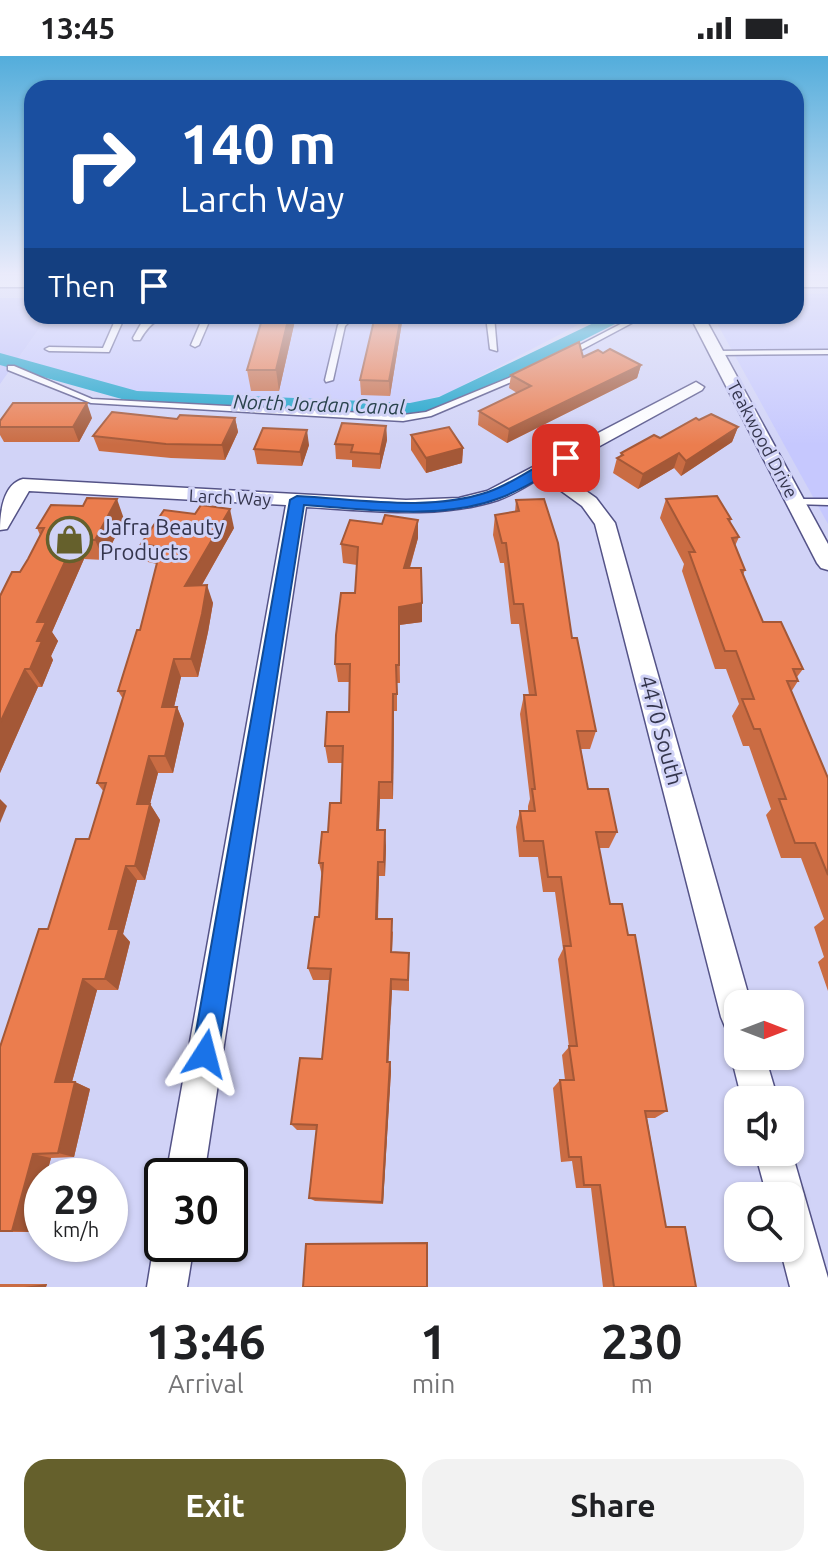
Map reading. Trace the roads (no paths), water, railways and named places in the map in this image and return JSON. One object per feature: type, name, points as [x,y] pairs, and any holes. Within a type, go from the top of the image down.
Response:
[{"type":"street","name":"Teakwood Drive","points":[[705,330],[828,563]]},
{"type":"street","name":"Larch Way","points":[[0,524],[23,485],[406,506],[459,504],[494,495],[696,387]]},
{"type":"street","name":"4470 South","points":[[544,470],[589,502],[605,523],[731,990]]},
{"type":"street","points":[[188,1158],[297,500]]},
{"type":"street","points":[[167,1287],[171,1262]]},
{"type":"street","points":[[803,1262],[810,1287]]},
{"type":"lane","points":[[49,349],[106,350],[116,330]]},
{"type":"lane","points":[[137,338],[141,330]]},
{"type":"lane","points":[[195,345],[201,330]]},
{"type":"lane","points":[[329,380],[341,330]]},
{"type":"lane","points":[[492,330],[494,349]]},
{"type":"lane","points":[[554,360],[612,330]]},
{"type":"lane","points":[[717,353],[828,352]]},
{"type":"lane","points":[[11,368],[91,401],[403,418],[428,414],[540,367]]},
{"type":"lane","points":[[796,502],[828,502]]},
{"type":"waterway","name":"North Jordan Canal","points":[[0,359],[136,397],[410,409],[445,402],[592,330]]},
{"type":"place","name":"Jafra Beauty Products","points":[[69,539]]}]
